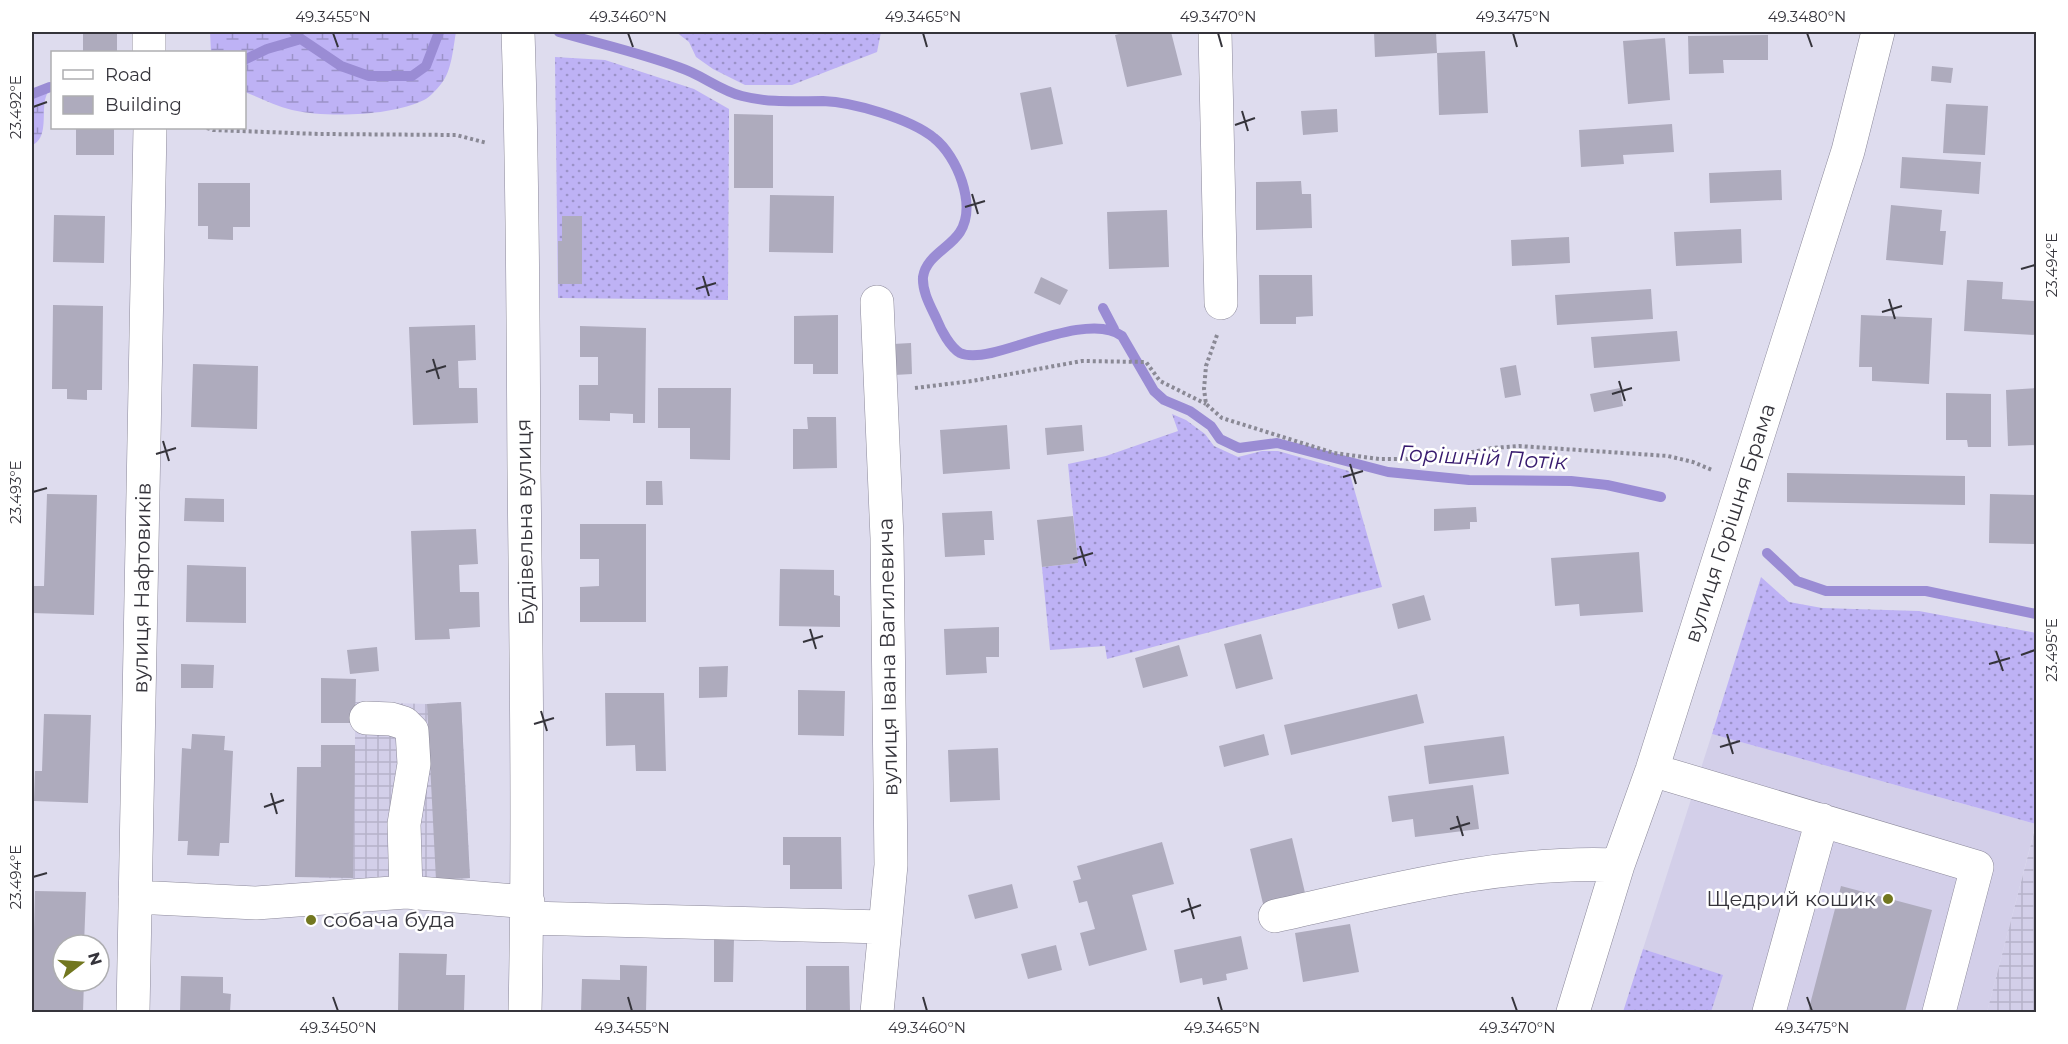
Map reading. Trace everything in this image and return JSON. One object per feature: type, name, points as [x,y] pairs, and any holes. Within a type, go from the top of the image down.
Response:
[{"type":"street","points":[[149,32],[149,51]]},
{"type":"street","name":"Будівельна вулиця","points":[[518,32],[528,910],[525,1012]]},
{"type":"street","points":[[1215,32],[1221,303]]},
{"type":"street","name":"вулиця Горішня Брама","points":[[1573,1012],[1618,865],[1652,770],[1848,151],[1878,32]]},
{"type":"street","name":"вулиця Нафтовиків","points":[[133,1012],[150,129]]},
{"type":"street","name":"вулиця Івана Вагилевича","points":[[877,302],[887,538],[891,865],[877,1012]]},
{"type":"street","points":[[366,718],[391,719],[404,723],[412,731],[414,764],[405,805],[404,824],[406,892]]},
{"type":"street","points":[[1652,770],[1977,867],[1939,1012]]},
{"type":"street","points":[[1769,1012],[1822,820]]},
{"type":"street","points":[[1275,916],[1461,875],[1587,864],[1618,865]]},
{"type":"street","points":[[135,897],[256,903],[406,892],[528,910],[884,927]]},
{"type":"path","points":[[210,129],[319,134],[456,135],[521,157]]},
{"type":"path","points":[[881,392],[972,381],[1082,361],[1146,362],[1160,381],[1206,404],[1222,418],[1334,453],[1379,459],[1439,459],[1492,448],[1519,446],[1668,456],[1693,462],[1743,483]]},
{"type":"path","points":[[1206,366],[1204,389],[1206,404]]},
{"type":"shaded area","points":[[321,701],[427,704],[461,702],[470,878],[436,880],[319,878],[321,745],[355,745],[355,723],[321,723]]},
{"type":"shaded area","points":[[1712,734],[2036,824],[1987,1012],[1711,1012],[1722,975],[1643,949]]},
{"type":"shaded area","points":[[2036,825],[2036,1012],[1987,1012]]},
{"type":"green space","points":[[210,32],[456,32],[448,73],[426,99],[395,109],[359,114],[306,113],[274,104],[246,92],[246,51],[211,51]]},
{"type":"green space","points":[[676,32],[881,32],[877,52],[792,85],[745,85],[713,69],[696,57],[689,42]]},
{"type":"green space","points":[[555,57],[605,60],[694,89],[729,109],[728,300],[558,298]]},
{"type":"green space","points":[[50,87],[45,100],[42,132],[37,142],[32,145],[32,94]]},
{"type":"green space","points":[[1172,414],[1186,420],[1205,434],[1214,446],[1238,457],[1262,451],[1278,451],[1349,471],[1382,587],[1107,659],[1105,646],[1050,650],[1042,567],[1078,563],[1068,464],[1106,456],[1178,431]]},
{"type":"green space","points":[[1761,577],[1789,602],[1822,608],[1919,611],[2036,633],[2036,824],[1712,734]]},
{"type":"green space","points":[[1643,949],[1723,975],[1711,1012],[1623,1012]]},
{"type":"building","points":[[83,32],[117,32],[117,51],[83,51]]},
{"type":"building","points":[[1127,32],[1171,32],[1182,75],[1127,87],[1115,35]]},
{"type":"building","points":[[1374,32],[1436,32],[1437,53],[1375,57]]},
{"type":"building","points":[[1768,35],[1768,60],[1723,60],[1724,73],[1689,74],[1688,36]]},
{"type":"building","points":[[1665,38],[1670,100],[1628,104],[1623,41]]},
{"type":"building","points":[[1485,51],[1488,113],[1439,115],[1437,53]]},
{"type":"building","points":[[1932,66],[1953,68],[1951,83],[1931,81]]},
{"type":"building","points":[[1051,87],[1063,144],[1031,150],[1020,93]]},
{"type":"building","points":[[1946,104],[1988,106],[1985,155],[1943,153]]},
{"type":"building","points":[[1337,109],[1338,132],[1303,135],[1301,111]]},
{"type":"building","points":[[734,114],[773,115],[773,188],[734,188]]},
{"type":"building","points":[[1672,124],[1674,152],[1623,155],[1624,164],[1581,167],[1579,130]]},
{"type":"building","points":[[76,129],[114,129],[114,155],[76,155]]},
{"type":"building","points":[[1902,157],[1981,162],[1979,194],[1900,188]]},
{"type":"building","points":[[1781,170],[1782,200],[1710,203],[1709,173]]},
{"type":"building","points":[[1301,181],[1302,194],[1311,194],[1312,228],[1256,230],[1256,182]]},
{"type":"building","points":[[198,183],[250,183],[250,227],[233,227],[233,240],[208,239],[208,226],[198,226]]},
{"type":"building","points":[[770,195],[834,196],[833,253],[769,252]]},
{"type":"building","points":[[1891,205],[1942,210],[1940,231],[1946,231],[1943,265],[1886,260]]},
{"type":"building","points":[[1167,210],[1169,267],[1109,269],[1107,212]]},
{"type":"building","points":[[54,215],[105,216],[104,263],[53,262]]},
{"type":"building","points":[[562,216],[582,216],[582,284],[558,284],[558,241],[562,241]]},
{"type":"building","points":[[1741,229],[1742,263],[1676,266],[1674,232]]},
{"type":"building","points":[[1569,237],[1570,263],[1512,266],[1511,240]]},
{"type":"building","points":[[1259,275],[1312,275],[1313,316],[1296,317],[1296,324],[1260,324]]},
{"type":"building","points":[[1041,277],[1068,290],[1060,305],[1034,293]]},
{"type":"building","points":[[1967,280],[2003,282],[2002,299],[2036,301],[2036,335],[1964,331]]},
{"type":"building","points":[[1651,289],[1653,319],[1557,325],[1555,295]]},
{"type":"building","points":[[53,305],[103,306],[102,390],[87,390],[87,400],[67,399],[67,389],[52,389]]},
{"type":"building","points":[[838,315],[838,374],[813,374],[813,364],[794,364],[794,316]]},
{"type":"building","points":[[1861,315],[1932,318],[1929,384],[1872,381],[1872,367],[1859,367]]},
{"type":"building","points":[[475,325],[476,360],[458,361],[459,388],[477,388],[478,423],[413,425],[409,327]]},
{"type":"building","points":[[580,326],[646,328],[645,423],[633,423],[633,414],[610,413],[610,421],[579,420],[579,385],[598,385],[598,357],[580,357]]},
{"type":"building","points":[[1677,331],[1680,361],[1594,368],[1591,337]]},
{"type":"building","points":[[911,343],[912,374],[894,375],[893,344]]},
{"type":"building","points":[[193,364],[258,366],[257,429],[191,427]]},
{"type":"building","points":[[1516,365],[1521,395],[1505,398],[1500,368]]},
{"type":"building","points":[[658,388],[731,388],[730,460],[690,459],[690,428],[658,428]]},
{"type":"building","points":[[1620,388],[1623,406],[1594,412],[1590,394]]},
{"type":"building","points":[[2036,388],[2036,445],[2008,446],[2006,390]]},
{"type":"building","points":[[1946,393],[1991,394],[1991,447],[1968,447],[1967,440],[1946,440]]},
{"type":"building","points":[[807,417],[836,417],[837,468],[793,469],[793,429],[808,429]]},
{"type":"building","points":[[1007,425],[1010,469],[943,474],[940,430]]},
{"type":"building","points":[[1082,425],[1084,451],[1047,455],[1045,428]]},
{"type":"building","points":[[1787,473],[1965,476],[1965,505],[1787,502]]},
{"type":"building","points":[[646,481],[662,481],[663,505],[646,505]]},
{"type":"building","points":[[47,494],[97,495],[94,615],[32,613],[32,586],[44,586]]},
{"type":"building","points":[[1990,494],[2035,495],[2034,544],[1989,543]]},
{"type":"building","points":[[185,498],[224,499],[224,522],[184,521]]},
{"type":"building","points":[[1476,507],[1477,522],[1470,522],[1470,529],[1434,531],[1434,509]]},
{"type":"building","points":[[992,511],[994,540],[984,540],[985,555],[945,557],[942,513]]},
{"type":"building","points":[[1073,516],[1078,563],[1042,567],[1037,520]]},
{"type":"building","points":[[580,524],[646,524],[646,622],[580,622],[580,587],[599,586],[599,559],[580,559]]},
{"type":"building","points":[[476,529],[478,564],[459,565],[460,592],[479,592],[480,627],[449,629],[450,639],[415,640],[411,531]]},
{"type":"building","points":[[1639,552],[1643,612],[1580,616],[1579,604],[1555,606],[1551,558]]},
{"type":"building","points":[[187,565],[246,567],[246,623],[186,622]]},
{"type":"building","points":[[780,569],[834,570],[834,595],[840,596],[840,627],[779,626]]},
{"type":"building","points":[[1424,595],[1431,620],[1398,629],[1392,604]]},
{"type":"building","points":[[999,627],[999,657],[986,657],[987,673],[946,675],[944,629]]},
{"type":"building","points":[[1261,634],[1273,679],[1236,689],[1224,644]]},
{"type":"building","points":[[1179,645],[1188,676],[1143,688],[1135,658]]},
{"type":"building","points":[[377,647],[379,671],[350,674],[347,650]]},
{"type":"building","points":[[181,664],[214,665],[213,688],[181,688]]},
{"type":"building","points":[[728,666],[727,697],[699,698],[699,667]]},
{"type":"building","points":[[321,678],[356,679],[355,723],[321,723]]},
{"type":"building","points":[[798,690],[845,691],[844,736],[798,735]]},
{"type":"building","points":[[605,693],[664,693],[666,771],[636,771],[635,745],[606,746]]},
{"type":"building","points":[[1417,694],[1424,723],[1291,755],[1284,725]]},
{"type":"building","points":[[461,702],[470,878],[436,880],[427,704]]},
{"type":"building","points":[[44,714],[91,715],[88,803],[34,801],[35,771],[42,771]]},
{"type":"building","points":[[192,734],[225,736],[224,750],[233,751],[229,843],[220,843],[219,856],[187,855],[188,841],[178,841],[182,748],[191,749]]},
{"type":"building","points":[[1264,734],[1269,755],[1224,767],[1219,746]]},
{"type":"building","points":[[1504,736],[1509,774],[1429,784],[1424,746]]},
{"type":"building","points":[[321,745],[355,745],[353,878],[295,877],[297,767],[321,767]]},
{"type":"building","points":[[998,748],[1000,800],[950,802],[948,750]]},
{"type":"building","points":[[1473,785],[1479,829],[1415,837],[1413,819],[1392,822],[1388,796]]},
{"type":"building","points":[[783,837],[841,837],[842,889],[790,889],[790,865],[783,865]]},
{"type":"building","points":[[1292,838],[1306,897],[1264,908],[1250,849]]},
{"type":"building","points":[[1162,842],[1174,884],[1132,895],[1147,950],[1089,966],[1080,933],[1095,929],[1087,901],[1079,903],[1073,881],[1081,879],[1077,866]]},
{"type":"building","points":[[1012,884],[1018,908],[975,919],[968,895]]},
{"type":"building","points":[[1841,886],[1932,910],[1905,1012],[1808,1012]]},
{"type":"building","points":[[35,891],[86,892],[84,933],[51,933],[51,993],[84,993],[83,1012],[32,1012]]},
{"type":"building","name":"собача буда","points":[[308,917],[315,917],[315,923],[307,923]]},
{"type":"building","points":[[1350,924],[1359,972],[1303,982],[1295,933]]},
{"type":"building","points":[[1241,936],[1248,969],[1226,974],[1227,980],[1203,985],[1202,978],[1180,983],[1174,950]]},
{"type":"building","points":[[714,937],[734,938],[733,982],[714,982]]},
{"type":"building","points":[[1056,945],[1062,970],[1028,979],[1021,954]]},
{"type":"building","points":[[399,953],[447,954],[446,975],[465,975],[464,1011],[398,1012]]},
{"type":"building","points":[[620,965],[647,966],[646,1012],[581,1012],[582,979],[620,980]]},
{"type":"building","points":[[806,966],[849,966],[850,1012],[806,1012]]},
{"type":"building","points":[[181,976],[223,977],[223,993],[231,994],[230,1012],[180,1012]]},
{"type":"waterway","points":[[294,32],[341,66],[369,76],[412,76],[426,66],[439,32]]},
{"type":"waterway","name":"Горішній Потік","points":[[559,32],[636,53],[689,71],[742,96],[772,101],[823,101],[850,105],[897,118],[934,138],[950,156],[957,169],[962,182],[966,208],[965,221],[960,232],[929,263],[925,270],[923,283],[927,299],[941,329],[949,343],[960,353],[987,354],[1077,330],[1094,328],[1110,330],[1122,336],[1154,391],[1164,400],[1190,411],[1211,426],[1220,439],[1239,448],[1277,443],[1388,472],[1469,480],[1571,481],[1607,485],[1661,497]]},
{"type":"waterway","points":[[246,59],[267,49],[301,39]]},
{"type":"waterway","points":[[32,94],[50,87]]},
{"type":"waterway","points":[[1103,308],[1114,329]]},
{"type":"waterway","name":"Горішній Потік","points":[[1767,553],[1797,581],[1826,591],[1926,591],[2036,614]]},
{"type":"place","name":"Щедрий кошик","points":[[1888,899]]},
{"type":"place","name":"собача буда","points":[[311,920]]}]
